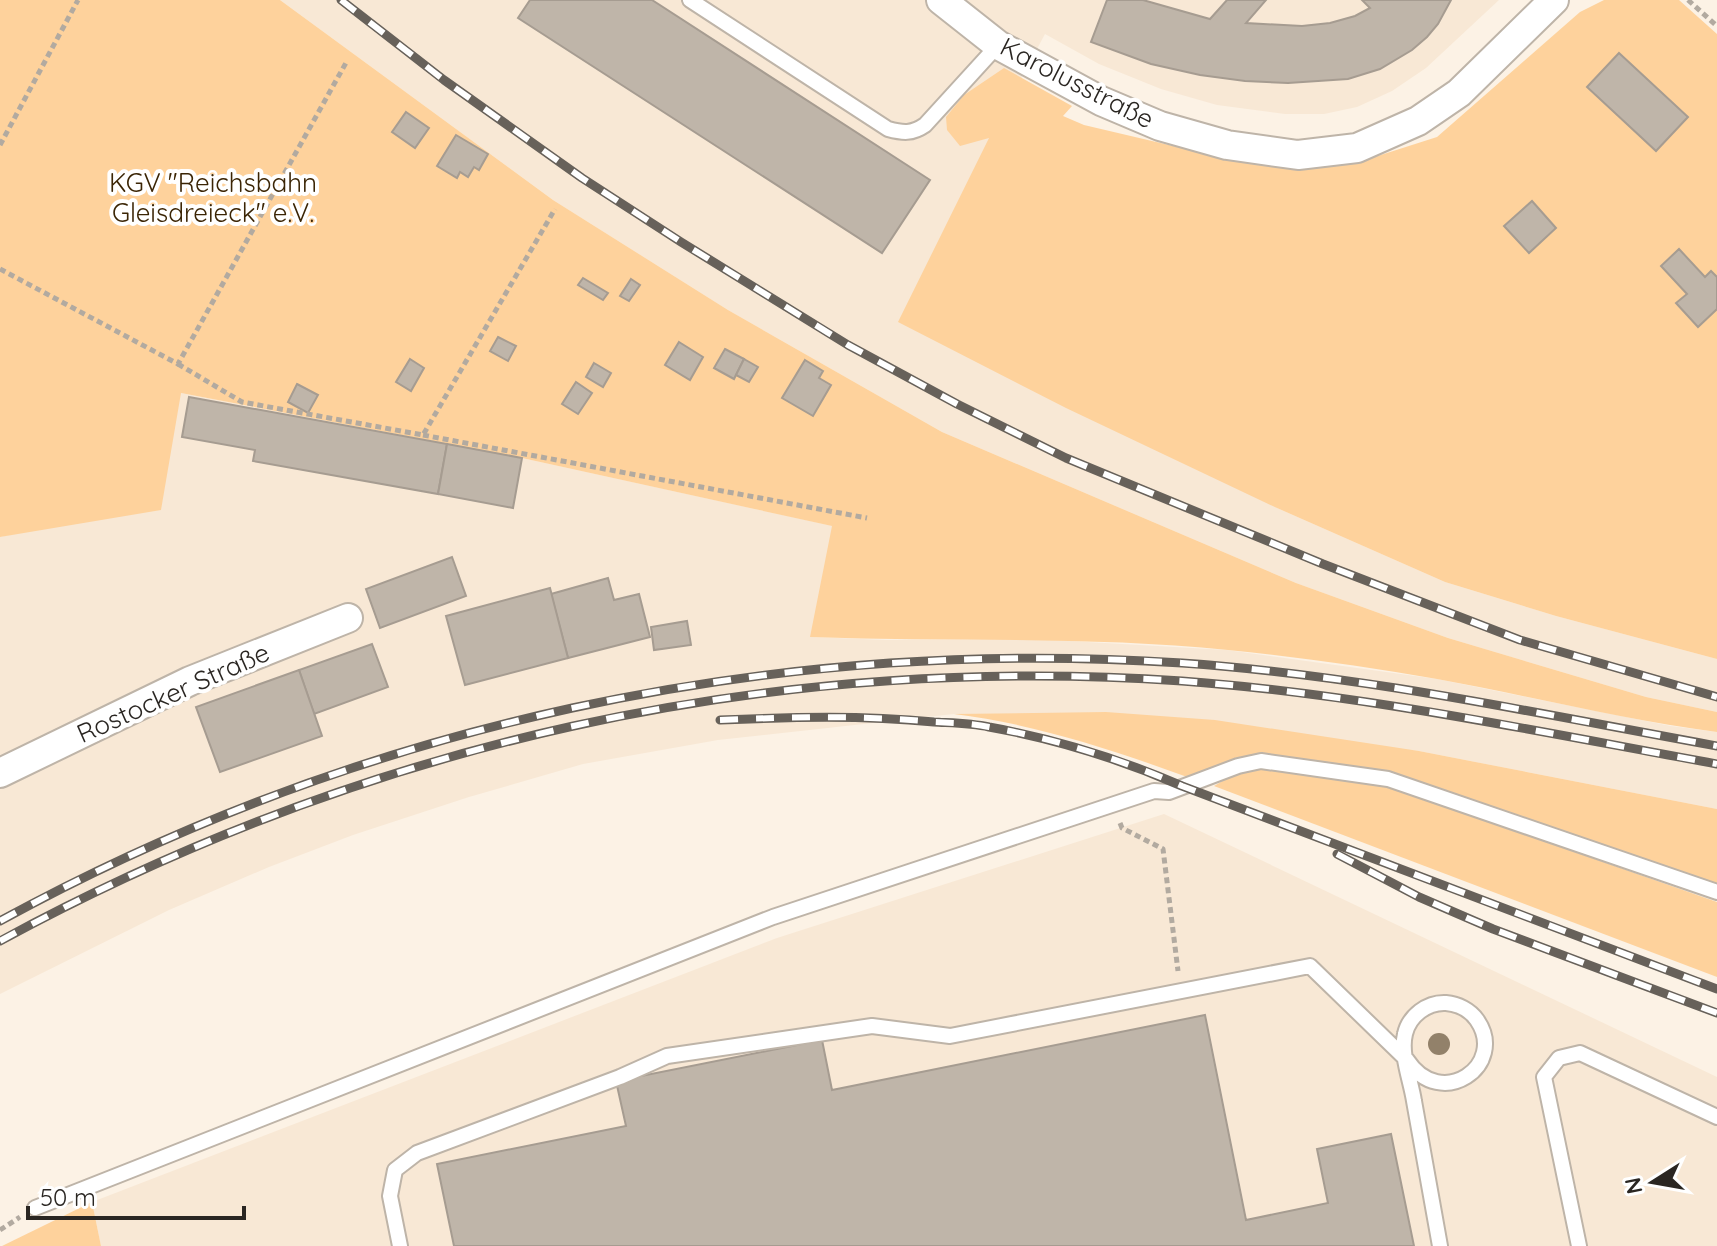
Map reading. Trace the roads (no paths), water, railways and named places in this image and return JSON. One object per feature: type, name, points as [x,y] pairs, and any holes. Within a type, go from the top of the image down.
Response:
[{"type":"street","name":"Karolusstraße","points":[[941,0],[998,45],[1101,101],[1160,126],[1227,145],[1298,155],[1357,148],[1418,121],[1459,93],[1554,0]]},
{"type":"street","name":"Rostocker Straße","points":[[0,773],[190,681],[348,618]]},
{"type":"lane","points":[[690,0],[888,129],[904,133],[916,131],[925,125],[998,45]]},
{"type":"lane","points":[[35,1208],[773,917],[1154,791],[1169,792],[1238,766],[1261,761],[1388,779],[1717,892]]},
{"type":"lane","points":[[400,1246],[390,1196],[395,1170],[417,1153],[620,1077],[667,1056],[872,1026],[950,1036],[1310,966],[1407,1060],[1424,1079],[1449,1084],[1462,1080],[1480,1063],[1484,1040],[1482,1030],[1477,1020],[1460,1006],[1438,1003],[1427,1007],[1409,1023],[1404,1035],[1407,1060],[1440,1246]]},
{"type":"lane","points":[[1579,1246],[1544,1077],[1559,1058],[1580,1053],[1717,1117]]},
{"type":"railway","points":[[341,0],[444,80],[582,178],[848,345],[957,404],[1066,458],[1323,564],[1520,640],[1717,697]]},
{"type":"railway","points":[[0,921],[137,852],[279,794],[424,746],[572,708],[723,681],[875,664],[1028,658],[1182,663],[1249,669],[1450,697],[1717,746]]},
{"type":"railway","points":[[0,941],[139,872],[280,813],[425,764],[572,726],[722,699],[874,682],[1027,676],[1182,681],[1249,687],[1451,715],[1717,764]]},
{"type":"railway","points":[[720,720],[800,717],[962,723],[1063,744],[1135,767],[1717,989]]},
{"type":"railway","points":[[1337,854],[1419,897],[1493,929],[1717,1013]]},
{"type":"park label","name":"KGV \"Reichsbahn Gleisdreieck\" e.V.","points":[[213,198]]}]
